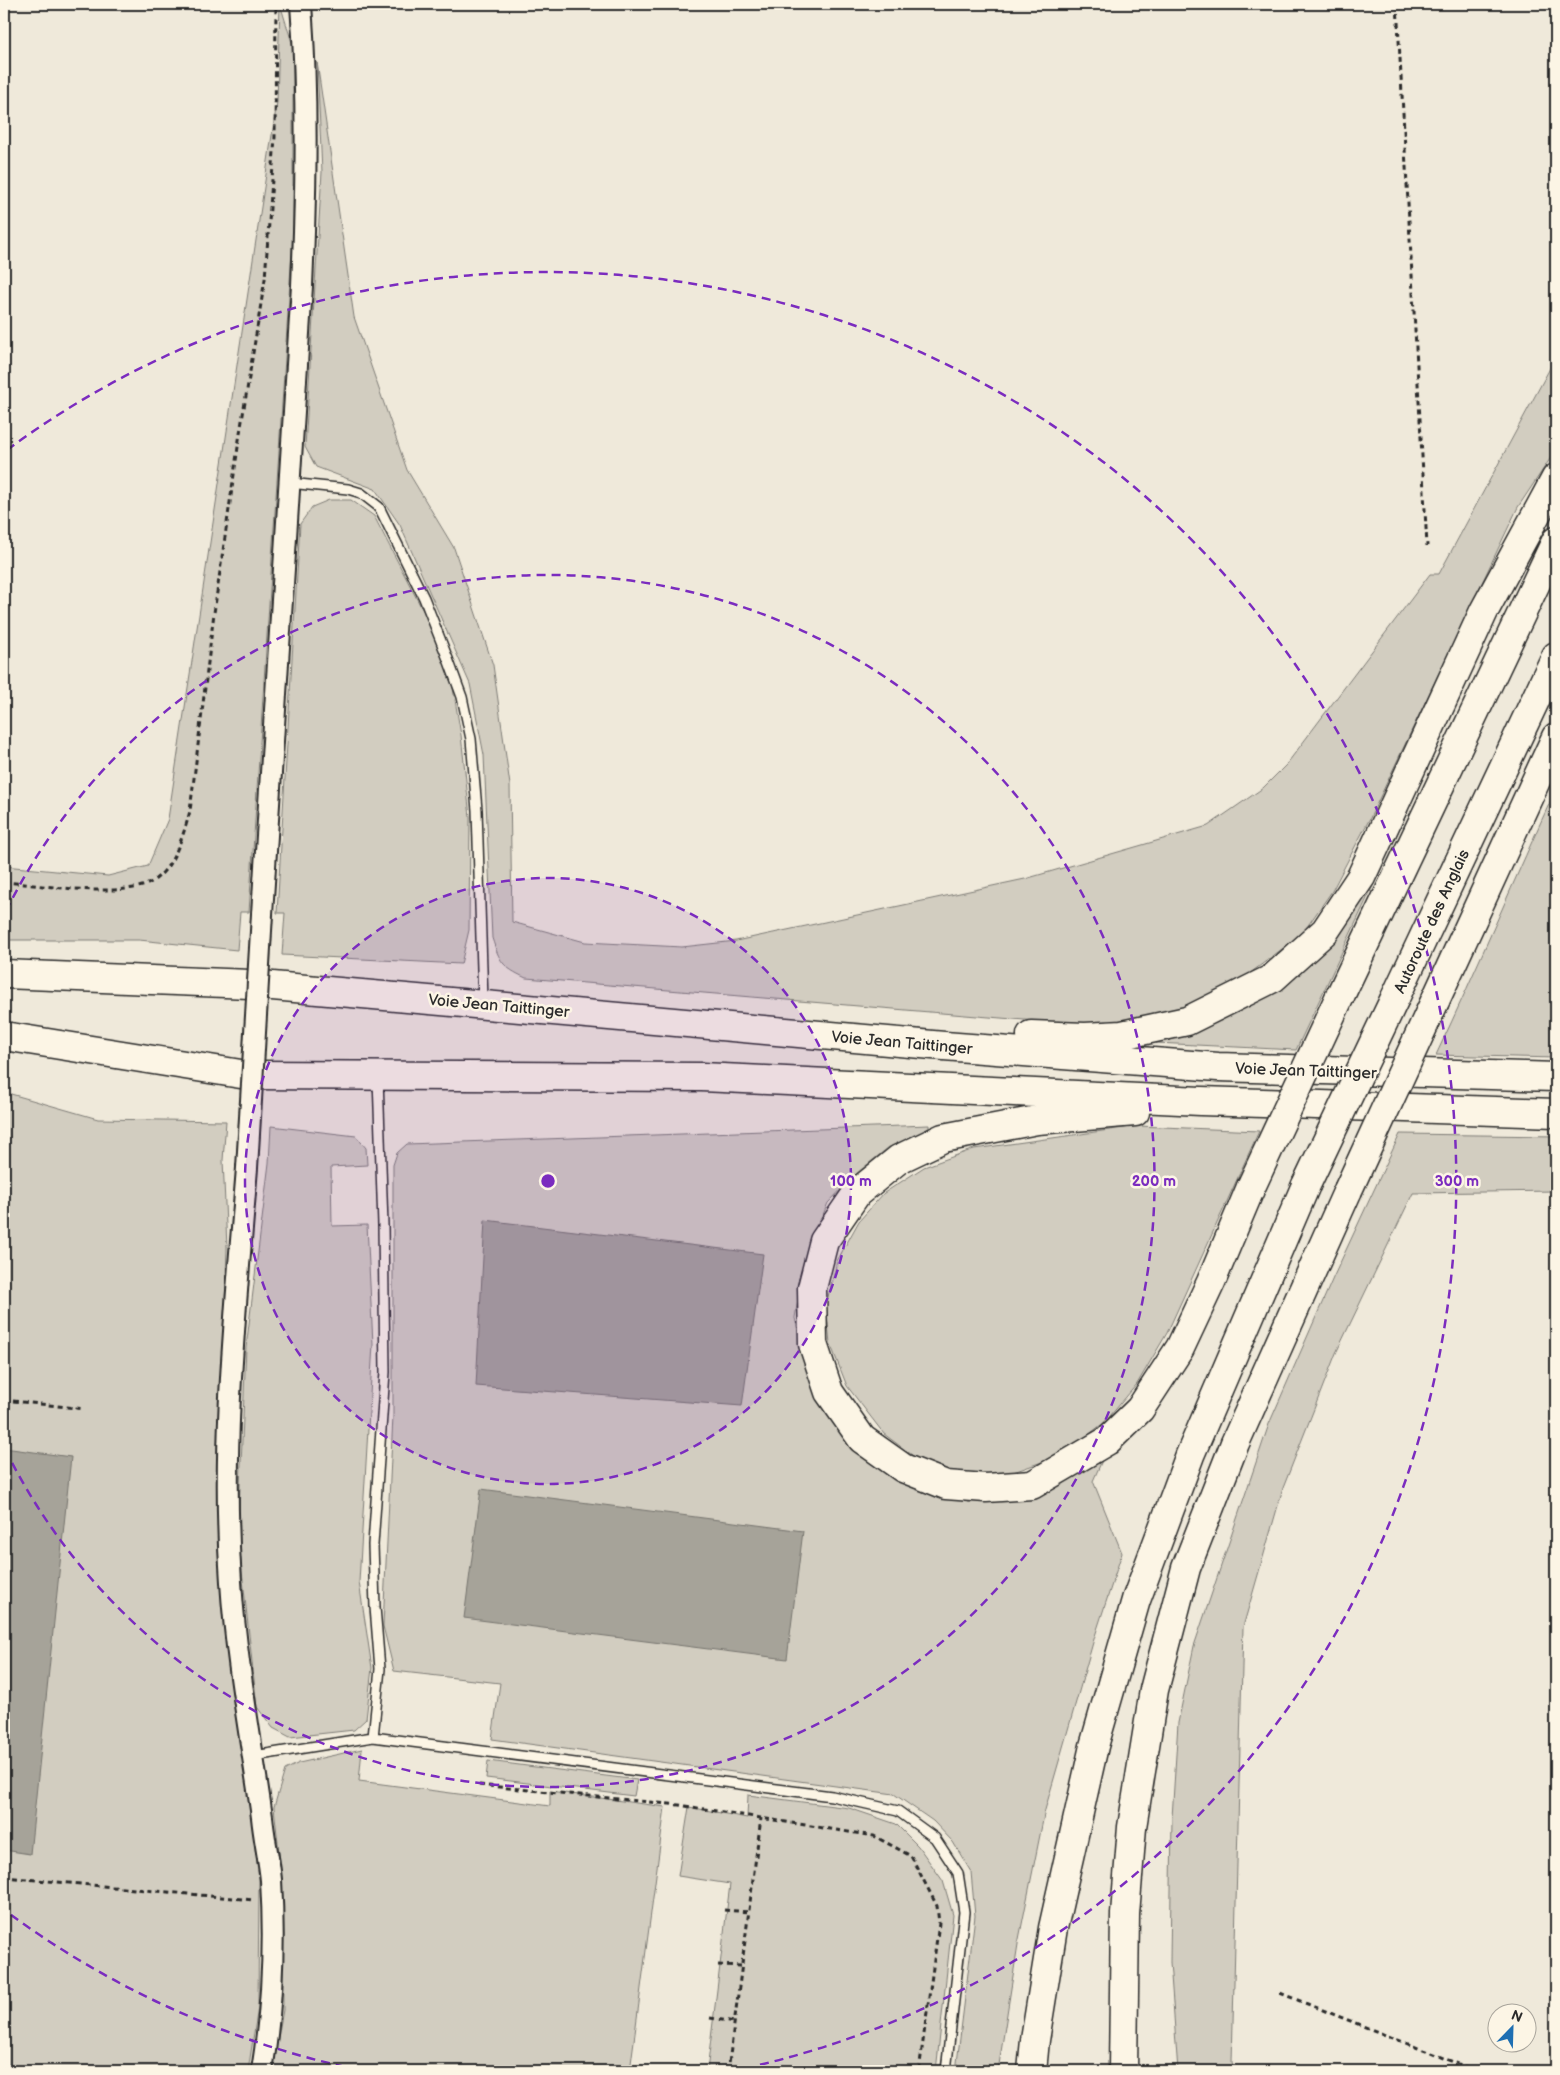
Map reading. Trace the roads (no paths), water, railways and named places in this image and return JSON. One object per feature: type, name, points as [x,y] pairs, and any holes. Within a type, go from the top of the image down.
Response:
[{"type":"highway","points":[[944,1046],[1024,1034],[1085,1037],[1122,1035],[1187,1021],[1273,978],[1325,931],[1361,877],[1484,611],[1556,478]]},
{"type":"highway","points":[[1201,1101],[1174,1113],[1144,1112],[1037,1120],[943,1138],[899,1160],[857,1194],[824,1241],[812,1288],[813,1344],[829,1392],[862,1439],[903,1468],[946,1485],[986,1488],[1032,1485],[1107,1442],[1140,1409],[1180,1348],[1211,1282],[1251,1187],[1556,541]]},
{"type":"highway","name":"Autoroute des Anglais","points":[[1032,2071],[1035,2040],[1053,1928],[1094,1746],[1136,1600],[1190,1455],[1306,1185],[1556,656]]},
{"type":"highway","points":[[1123,2071],[1126,1914],[1132,1827],[1154,1690],[1186,1568],[1235,1443],[1348,1190],[1556,737]]},
{"type":"highway","name":"Voie Jean Taittinger","points":[[4,974],[250,984],[944,1046],[1218,1067],[1556,1077]]},
{"type":"highway","points":[[4,1036],[248,1075],[702,1077],[1201,1101],[1556,1113]]},
{"type":"street","points":[[262,2071],[272,1994],[272,1902],[231,1584],[227,1500],[230,1403],[247,1168],[302,286],[306,183],[306,107],[301,4]]},
{"type":"lane","points":[[289,483],[348,489],[361,493],[379,507],[391,527],[424,598],[448,659],[462,697],[471,739],[477,810],[483,1004]]},
{"type":"lane","points":[[373,1737],[380,1669],[373,1545],[385,1372],[378,1076]]},
{"type":"lane","points":[[254,1756],[373,1737],[832,1796],[898,1811],[935,1838],[958,1873],[964,1912],[946,2071]]}]
